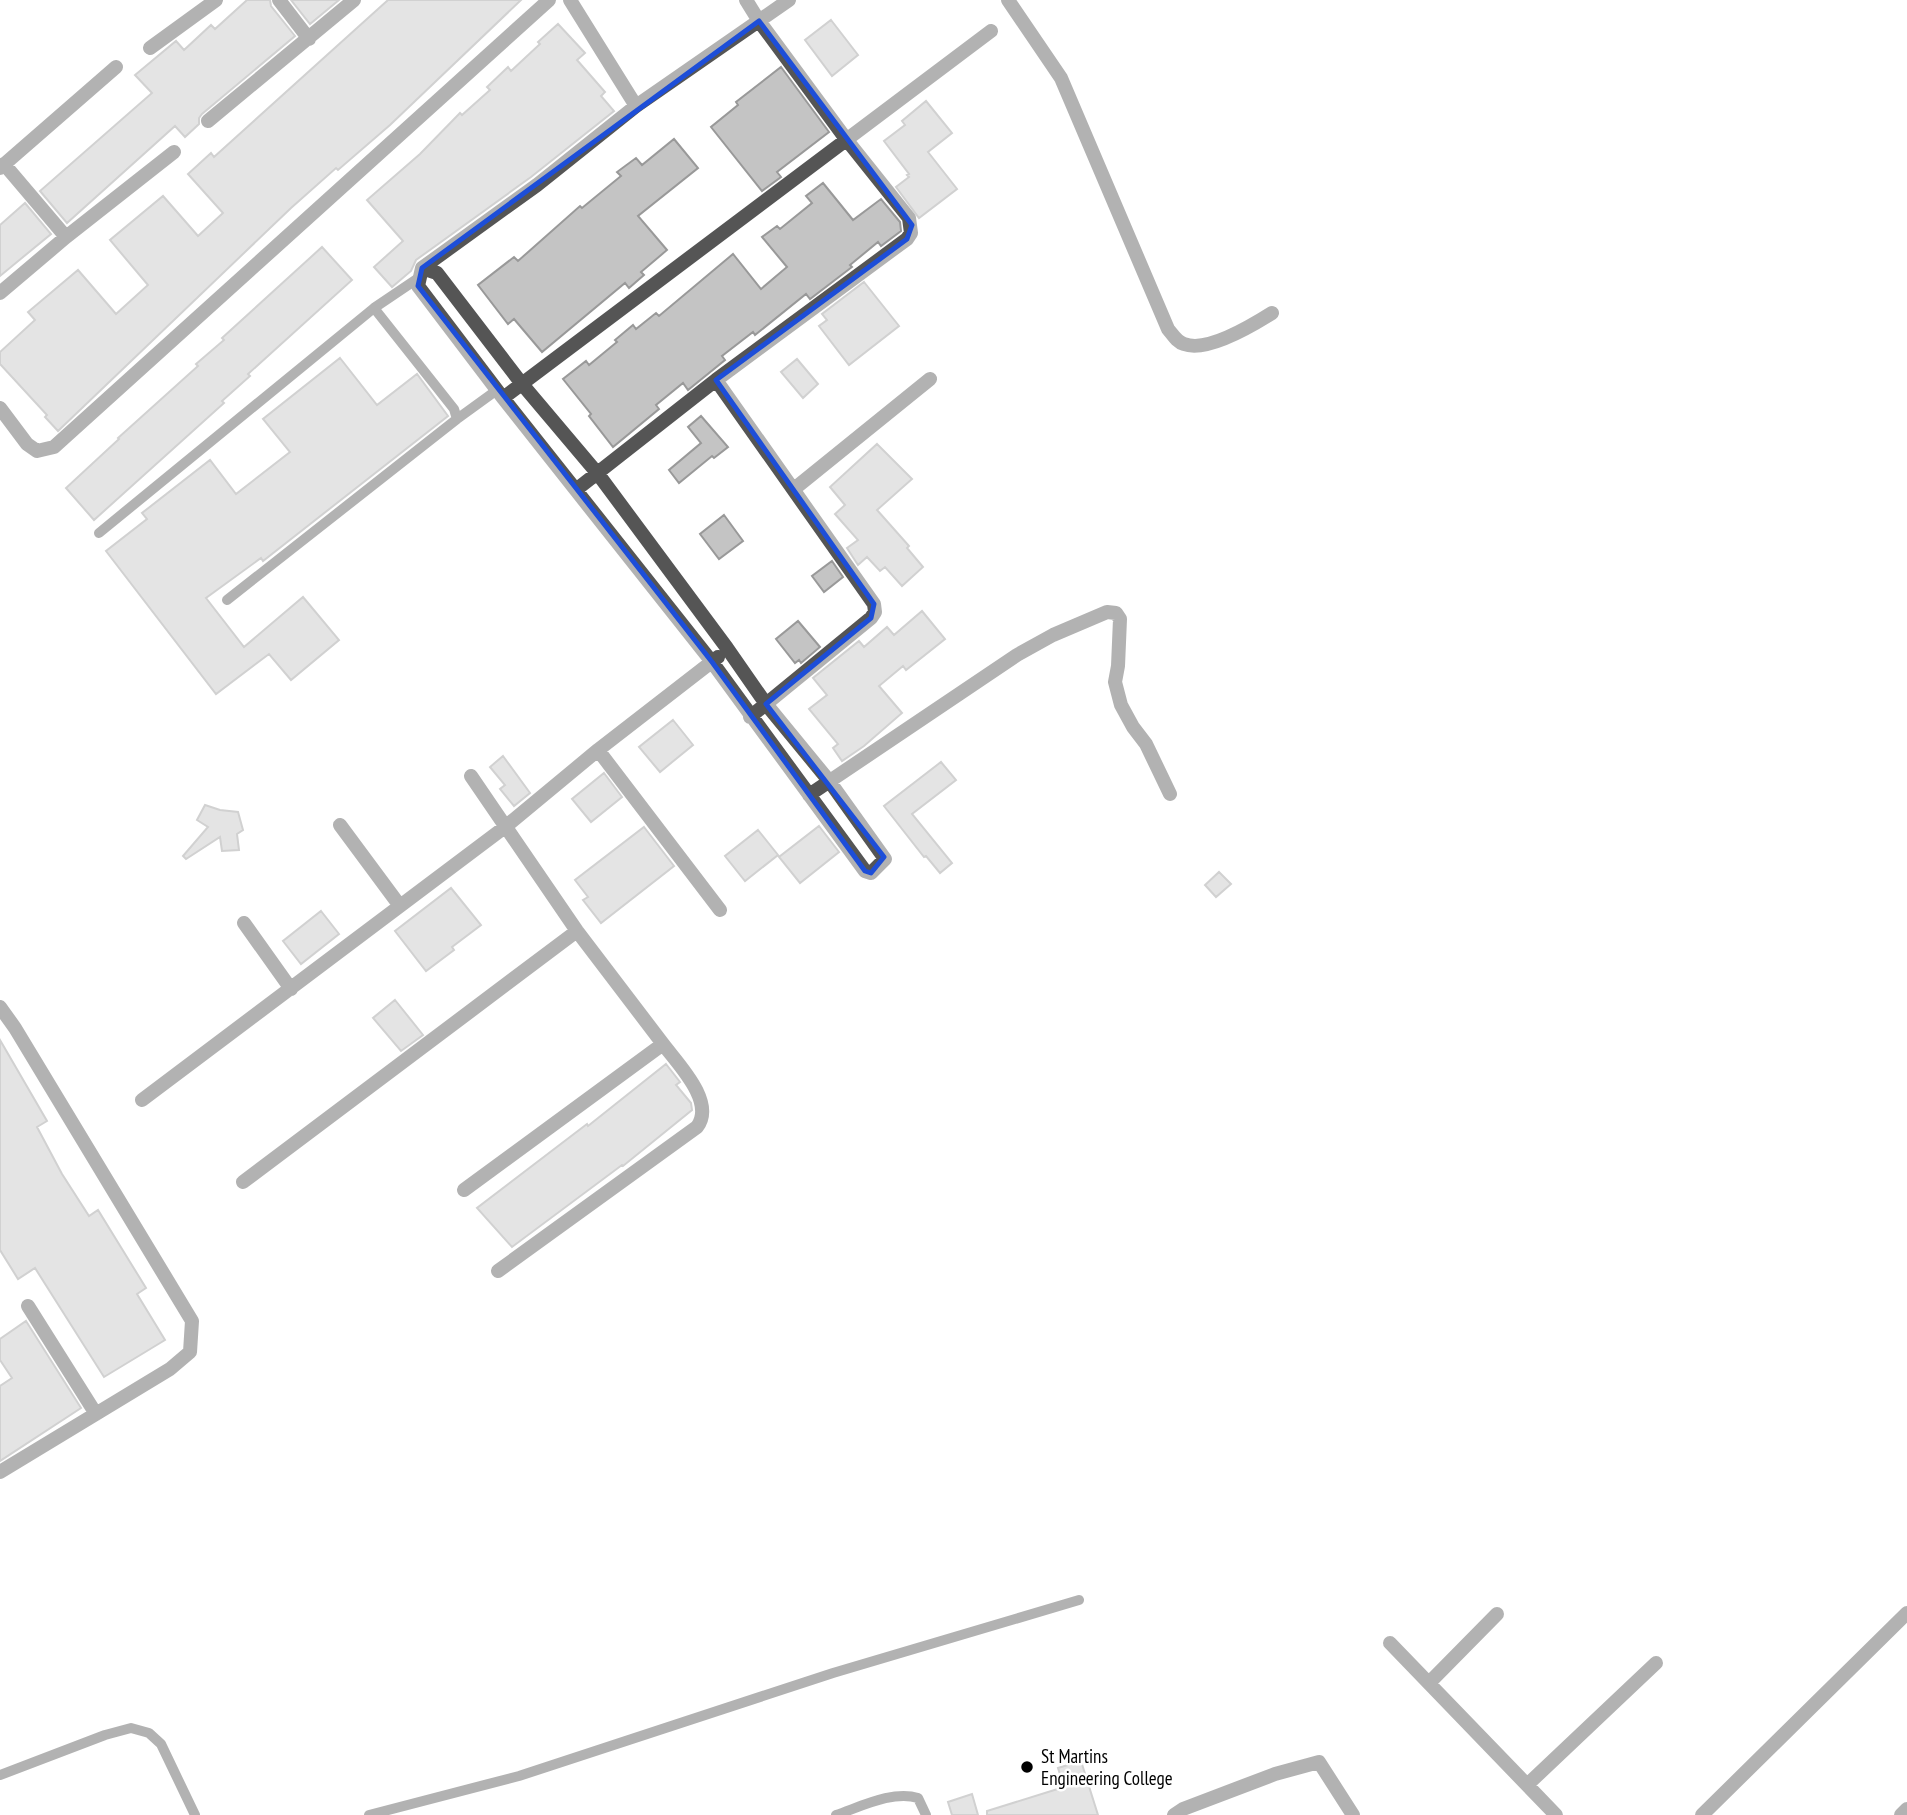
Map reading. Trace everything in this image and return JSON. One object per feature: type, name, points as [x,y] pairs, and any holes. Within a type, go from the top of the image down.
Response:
[{"type":"street","points":[[150,48],[216,0]]},
{"type":"street","points":[[279,0],[309,38]]},
{"type":"street","points":[[208,121],[355,0]]},
{"type":"street","points":[[0,408],[27,444],[37,451],[54,447],[550,0]]},
{"type":"street","points":[[570,0],[636,106]]},
{"type":"street","points":[[577,489],[716,380],[907,239],[911,233],[909,218],[846,139],[746,0]]},
{"type":"street","points":[[420,277],[636,106],[789,0]]},
{"type":"street","points":[[1008,0],[1061,79],[1168,329],[1180,343],[1189,346],[1203,344],[1249,328],[1272,313]]},
{"type":"street","points":[[500,394],[522,384],[991,31]]},
{"type":"street","points":[[66,237],[2,166],[116,67]]},
{"type":"street","points":[[0,293],[174,152]]},
{"type":"street","points":[[437,272],[522,384],[598,474],[766,704],[830,782],[885,859],[871,873],[865,871],[712,663],[500,394],[420,277],[437,272]]},
{"type":"street","points":[[794,489],[929,379]]},
{"type":"street","points":[[716,380],[871,598],[875,612],[750,717]]},
{"type":"street","points":[[809,795],[1017,655],[1053,635],[1107,612],[1116,613],[1120,619],[1115,682],[1121,705],[1146,744],[1170,794]]},
{"type":"street","points":[[142,1100],[505,827],[598,750],[712,663],[727,648]]},
{"type":"street","points":[[598,750],[720,910]]},
{"type":"street","points":[[471,776],[577,932],[663,1044],[703,1103],[702,1120],[697,1127],[498,1271]]},
{"type":"street","points":[[340,825],[400,906]]},
{"type":"street","points":[[244,923],[291,989]]},
{"type":"street","points":[[243,1182],[577,932]]},
{"type":"street","points":[[0,1007],[192,1321],[190,1352],[170,1369],[0,1472]]},
{"type":"street","points":[[464,1190],[663,1044]]},
{"type":"street","points":[[28,1306],[96,1414]]},
{"type":"street","points":[[1702,1815],[1907,1613]]},
{"type":"street","points":[[1429,1683],[1497,1614]]},
{"type":"street","points":[[1390,1643],[1556,1815]]},
{"type":"street","points":[[1527,1785],[1656,1663]]},
{"type":"street","points":[[1174,1815],[1182,1809],[1265,1777],[1318,1762],[1353,1815]]},
{"type":"street","points":[[1901,1815],[1907,1809]]},
{"type":"lane","points":[[99,533],[374,308],[420,277]]},
{"type":"lane","points":[[374,308],[454,409],[457,419]]},
{"type":"lane","points":[[227,600],[457,419],[500,394]]},
{"type":"lane","points":[[369,1815],[519,1776],[833,1673],[1079,1600]]},
{"type":"lane","points":[[0,1775],[105,1735],[131,1728],[149,1732],[161,1744],[195,1815]]},
{"type":"lane","points":[[836,1815],[898,1796],[910,1795],[918,1798],[926,1815]]},
{"type":"highlighted area","points":[[759,21],[912,225],[907,239],[716,380],[874,604],[871,618],[766,704],[884,857],[871,873],[865,871],[712,662],[418,286],[422,268]]},
{"type":"building","points":[[247,0],[270,0],[271,6],[295,36],[202,114],[199,124],[185,137],[175,126],[67,223],[40,191],[152,93],[135,75],[176,41],[184,50],[211,25],[215,29]]},
{"type":"building","points":[[291,0],[339,0],[310,24]]},
{"type":"building","points":[[388,0],[521,0],[390,125],[291,208],[58,431],[45,417],[47,415],[0,364],[0,352],[35,320],[28,312],[78,270],[116,314],[148,285],[110,240],[163,196],[198,236],[223,213],[188,174],[211,153],[214,157]]},
{"type":"building","points":[[831,20],[858,55],[832,76],[805,40]]},
{"type":"building","points":[[558,24],[585,53],[577,60],[605,92],[601,96],[614,111],[531,177],[416,260],[411,271],[392,287],[374,267],[403,241],[367,200],[420,154],[460,113],[462,115],[490,90],[487,87],[508,67],[511,71]]},
{"type":"building","points":[[781,67],[829,132],[777,172],[781,177],[762,191],[711,127],[738,105],[736,102]]},
{"type":"building","points":[[926,101],[952,133],[928,152],[957,189],[919,218],[896,187],[909,177],[909,174],[884,141],[905,125],[902,121]]},
{"type":"building","points":[[674,139],[698,168],[638,216],[667,250],[641,272],[644,275],[629,288],[625,283],[542,352],[514,319],[508,324],[478,285],[514,257],[518,261],[580,206],[582,208],[621,176],[617,172],[636,158],[642,165]]},
{"type":"building","points":[[823,183],[853,220],[881,199],[900,222],[901,231],[881,246],[878,242],[850,265],[852,267],[810,299],[806,294],[755,335],[753,332],[722,356],[725,360],[688,390],[683,383],[656,405],[659,409],[613,447],[563,379],[586,361],[589,365],[633,325],[636,329],[656,313],[659,316],[733,254],[761,289],[787,267],[762,237],[777,226],[780,229],[812,203],[806,196]]},
{"type":"building","points":[[25,203],[51,234],[0,276],[0,225]]},
{"type":"building","points":[[322,247],[352,280],[248,374],[250,376],[222,401],[224,403],[94,520],[66,488],[198,366],[196,364],[224,340],[222,338]]},
{"type":"building","points":[[864,282],[899,326],[849,365],[819,326],[827,320],[822,314]]},
{"type":"building","points":[[340,358],[377,405],[417,374],[448,416],[263,561],[261,558],[206,598],[244,647],[303,597],[339,640],[291,680],[269,654],[216,694],[106,551],[147,519],[142,513],[210,460],[236,494],[290,452],[263,419]]},
{"type":"building","points":[[797,359],[818,384],[803,398],[781,372]]},
{"type":"building","points":[[701,416],[728,447],[714,458],[712,456],[679,483],[669,470],[701,443],[688,427]]},
{"type":"building","points":[[877,444],[912,479],[877,510],[909,546],[907,548],[923,567],[902,586],[885,567],[880,571],[867,557],[858,565],[847,548],[858,540],[835,514],[845,505],[830,487]]},
{"type":"building","points":[[724,515],[743,541],[719,559],[700,534]]},
{"type":"building","points":[[832,561],[843,577],[824,592],[812,576]]},
{"type":"building","points":[[922,611],[945,639],[906,670],[903,666],[879,686],[902,713],[842,761],[833,748],[838,744],[809,709],[827,695],[813,678],[859,641],[864,647],[887,627],[894,635]]},
{"type":"building","points":[[798,621],[820,647],[801,663],[799,660],[795,663],[776,639]]},
{"type":"building","points":[[673,720],[693,745],[660,772],[639,747]]},
{"type":"building","points":[[503,756],[530,793],[514,806],[500,789],[505,785],[490,767]]},
{"type":"building","points":[[941,762],[956,780],[912,814],[952,863],[940,873],[884,806]]},
{"type":"building","points":[[604,773],[622,797],[591,822],[572,799]]},
{"type":"building","points":[[205,805],[238,812],[243,830],[237,834],[239,850],[222,851],[220,837],[186,859],[183,856],[208,827],[197,820]]},
{"type":"building","points":[[819,826],[839,852],[800,883],[779,857]]},
{"type":"building","points":[[644,827],[674,866],[601,923],[583,900],[588,897],[575,880]]},
{"type":"building","points":[[758,830],[778,855],[745,881],[725,856]]},
{"type":"building","points":[[1219,872],[1231,884],[1216,897],[1205,885]]},
{"type":"building","points":[[451,888],[481,925],[426,971],[395,931]]},
{"type":"building","points":[[321,911],[339,934],[301,964],[283,941]]},
{"type":"building","points":[[395,1000],[423,1035],[401,1051],[373,1018]]},
{"type":"building","points":[[0,1040],[47,1121],[37,1127],[62,1174],[89,1216],[98,1210],[146,1288],[137,1294],[165,1340],[104,1377],[35,1268],[18,1279],[0,1250]]},
{"type":"building","points":[[666,1064],[680,1082],[676,1085],[691,1103],[692,1110],[623,1166],[512,1247],[477,1208]]},
{"type":"building","points":[[26,1321],[81,1408],[0,1461],[0,1386],[12,1378],[0,1360],[0,1339]]},
{"type":"building","points":[[1081,1761],[1098,1815],[987,1815],[987,1811],[1064,1787],[1058,1768]]},
{"type":"building","points":[[972,1794],[978,1815],[952,1815],[948,1802]]},
{"type":"place","name":"St Martins Engineering College","points":[[1027,1767]]}]
